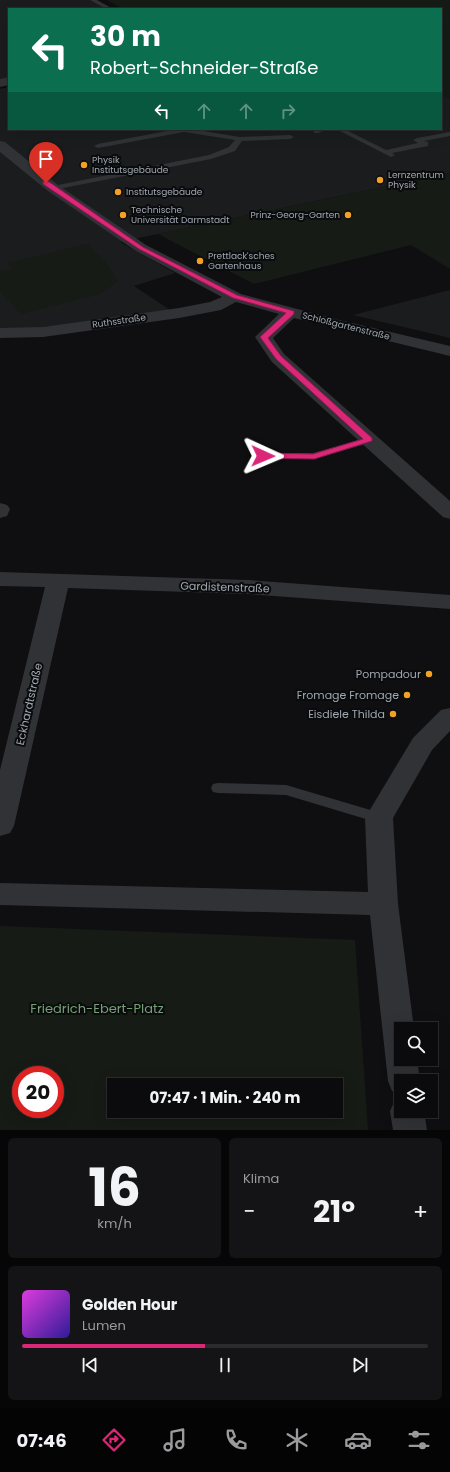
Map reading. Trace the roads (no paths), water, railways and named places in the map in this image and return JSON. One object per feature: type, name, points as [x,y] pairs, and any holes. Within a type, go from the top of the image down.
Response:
[{"type":"street","name":"Schloßgartenstraße","points":[[0,145],[53,188],[141,248],[235,297],[450,351]]},
{"type":"street","name":"Ruthsstraße","points":[[0,333],[43,332],[179,313],[215,306],[235,297]]},
{"type":"street","points":[[291,312],[264,337],[278,358],[450,513]]},
{"type":"street","name":"Gardistenstraße","points":[[0,579],[248,587],[450,602]]},
{"type":"street","name":"Eckhardtstraße","points":[[0,826],[58,581]]},
{"type":"street","points":[[397,1022],[383,904],[379,818],[422,744],[450,716]]},
{"type":"street","points":[[0,894],[383,904]]},
{"type":"street","points":[[408,1118],[410,1130]]},
{"type":"lane","points":[[95,1],[108,8]]},
{"type":"lane","points":[[98,146],[184,130],[240,139],[290,137]]},
{"type":"lane","points":[[316,132],[322,130]]},
{"type":"lane","points":[[341,130],[394,157]]},
{"type":"lane","points":[[384,152],[425,144],[417,140],[450,134]]},
{"type":"lane","points":[[53,188],[211,157],[232,149],[240,139]]},
{"type":"lane","points":[[263,456],[314,456],[369,440]]},
{"type":"lane","points":[[218,788],[286,790],[379,818]]},
{"type":"place","name":"Physik Institutsgebäude","points":[[84,165]]},
{"type":"place","name":"Lernzentrum Physik","points":[[380,180]]},
{"type":"place","name":"Institutsgebäude","points":[[118,192]]},
{"type":"place","name":"Technische Universität Darmstadt","points":[[123,215]]},
{"type":"place","name":"Prinz-Georg-Garten","points":[[348,215]]},
{"type":"place","name":"Prettlack'sches Gartenhaus","points":[[200,261]]},
{"type":"place","name":"Pompadour","points":[[429,674]]},
{"type":"place","name":"Fromage Fromage","points":[[407,695]]},
{"type":"place","name":"Eisdiele Thilda","points":[[393,714]]},
{"type":"park label","name":"Friedrich-Ebert-Platz","points":[[97,1008]]}]
